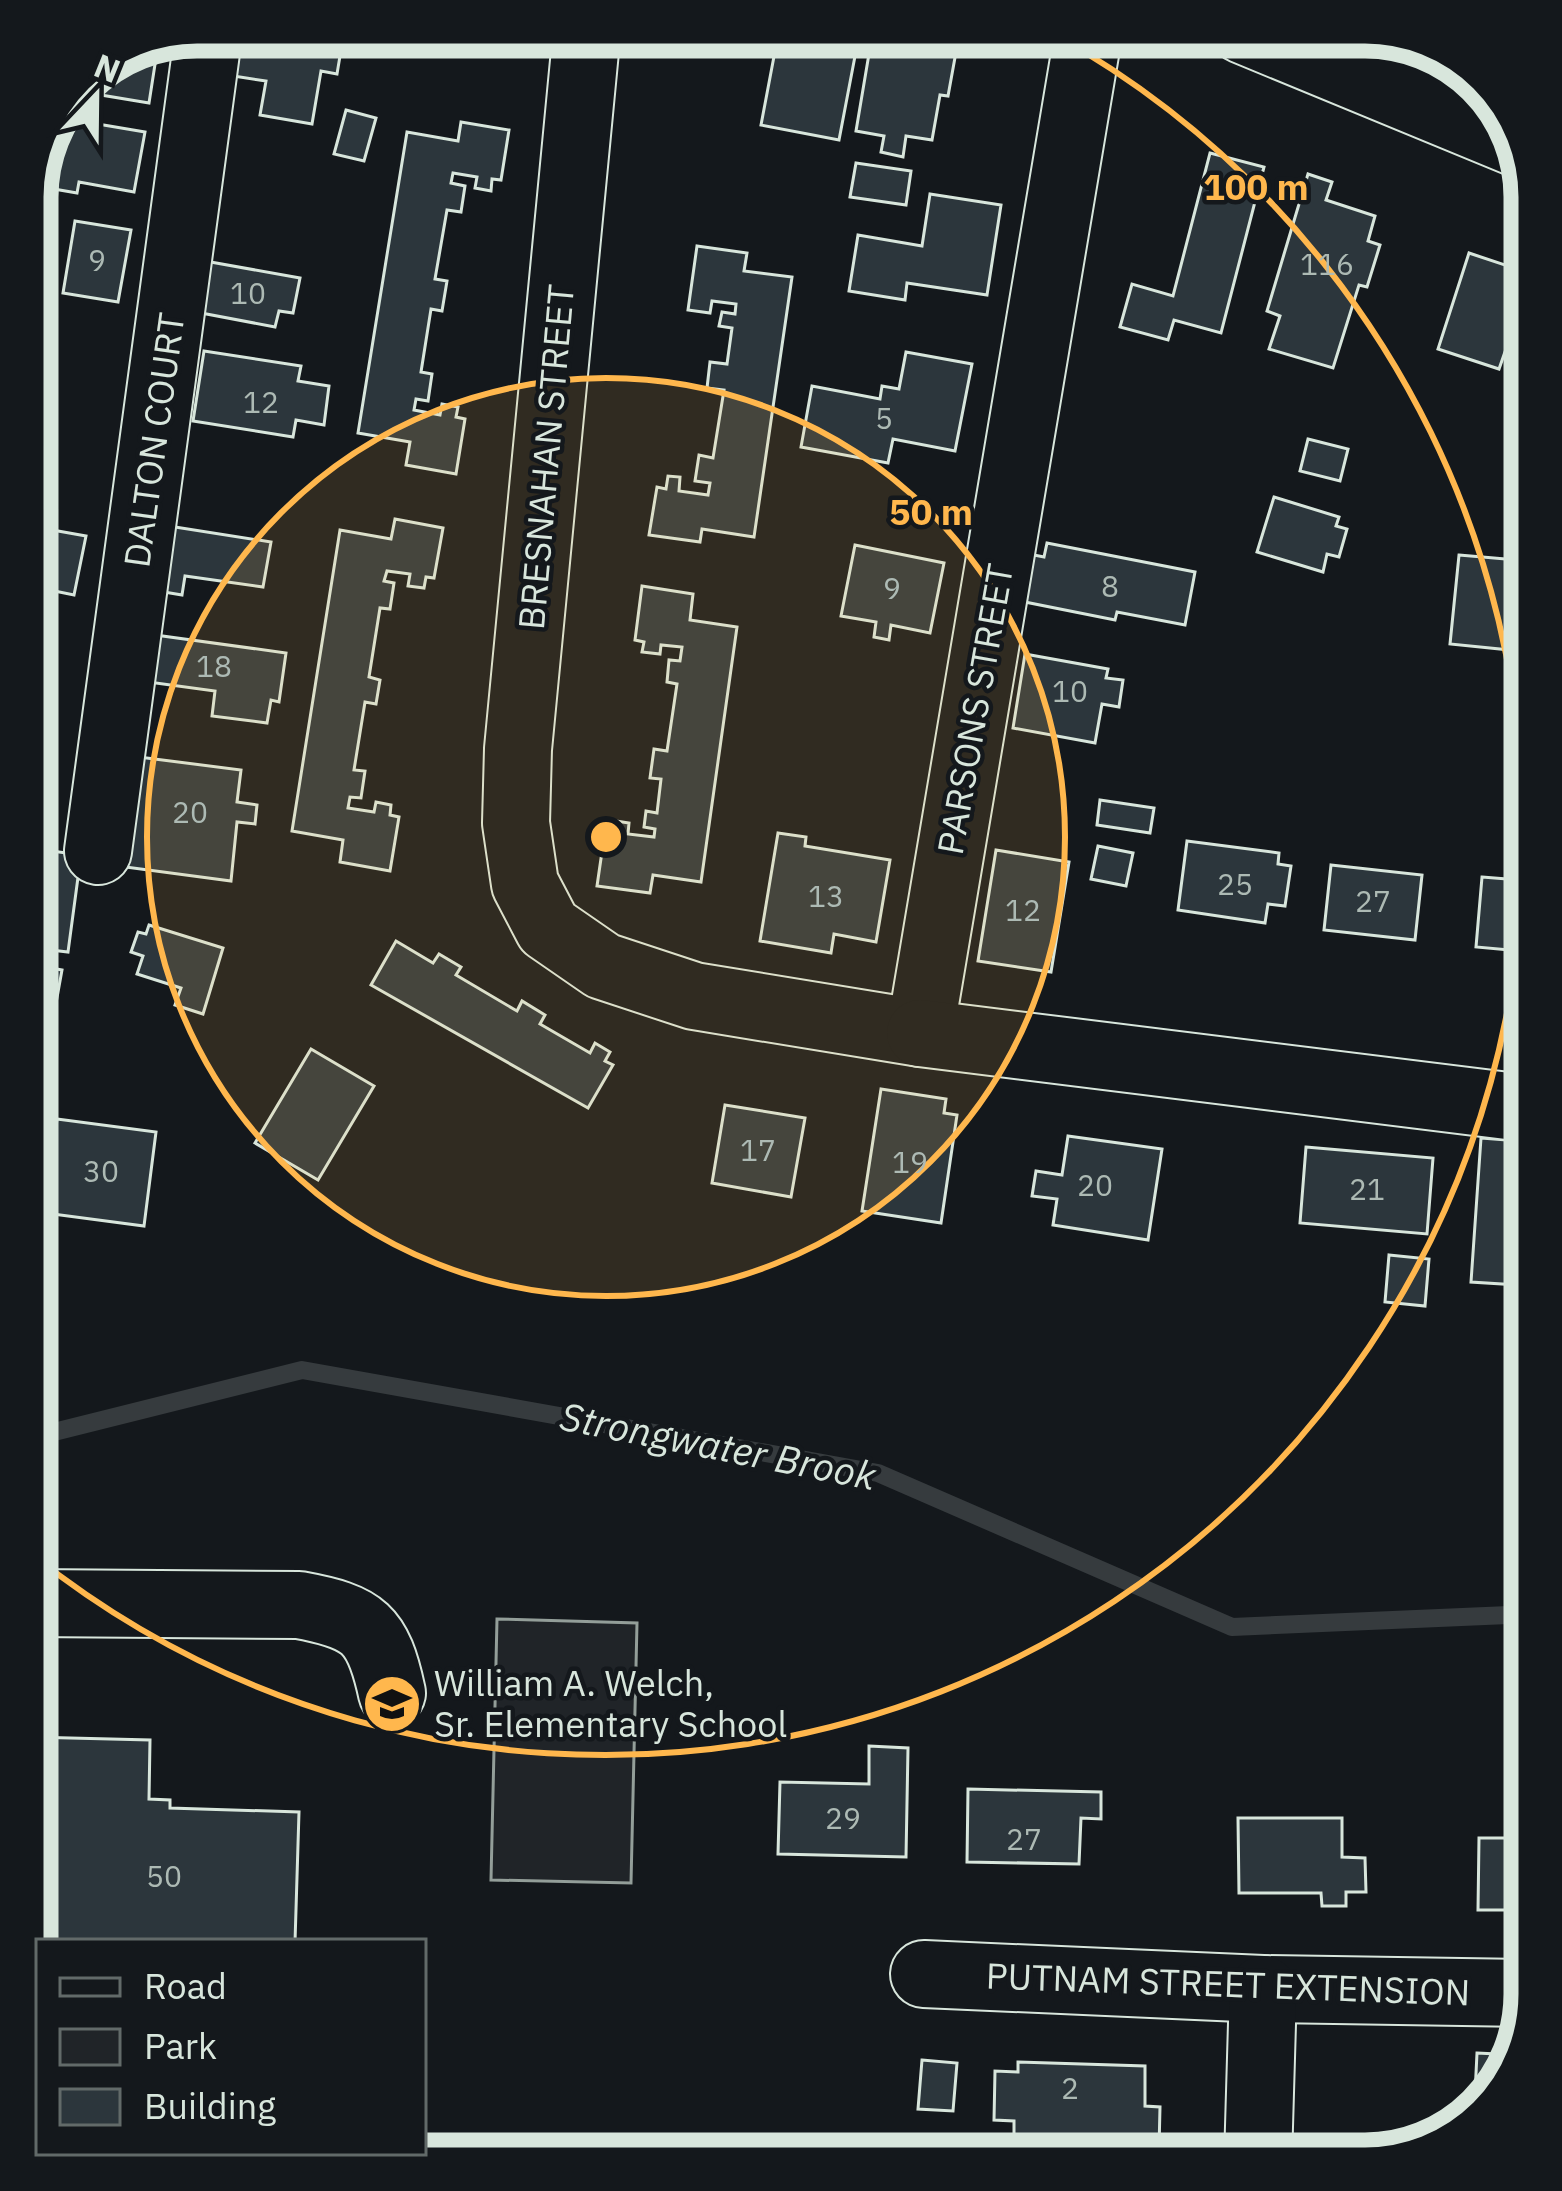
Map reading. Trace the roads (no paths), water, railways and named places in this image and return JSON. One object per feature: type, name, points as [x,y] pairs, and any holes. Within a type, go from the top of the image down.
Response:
[{"type":"street","name":"DALTON COURT","points":[[98,850],[206,51]]},
{"type":"street","name":"BRESNAHAN STREET","points":[[585,51],[518,748],[516,823],[525,884],[548,928],[603,966],[694,995],[920,1033]]},
{"type":"street","name":"PARSONS STREET","points":[[920,1033],[1085,51]]},
{"type":"street","points":[[1295,51],[1497,135]]},
{"type":"street","points":[[920,1033],[1511,1106]]},
{"type":"street","points":[[51,1603],[298,1605],[328,1610],[358,1622],[382,1648],[392,1693]]},
{"type":"street","name":"PUTNAM STREET EXTENSION","points":[[924,1974],[1263,1989],[1511,1994]]},
{"type":"street","points":[[1259,2140],[1263,1989]]},
{"type":"waterway","name":"Strongwater Brook","points":[[51,1433],[302,1370],[878,1473],[1232,1627],[1511,1615]]},
{"type":"place","name":"William A. Welch, Sr. Elementary School","points":[[392,1704]]}]
